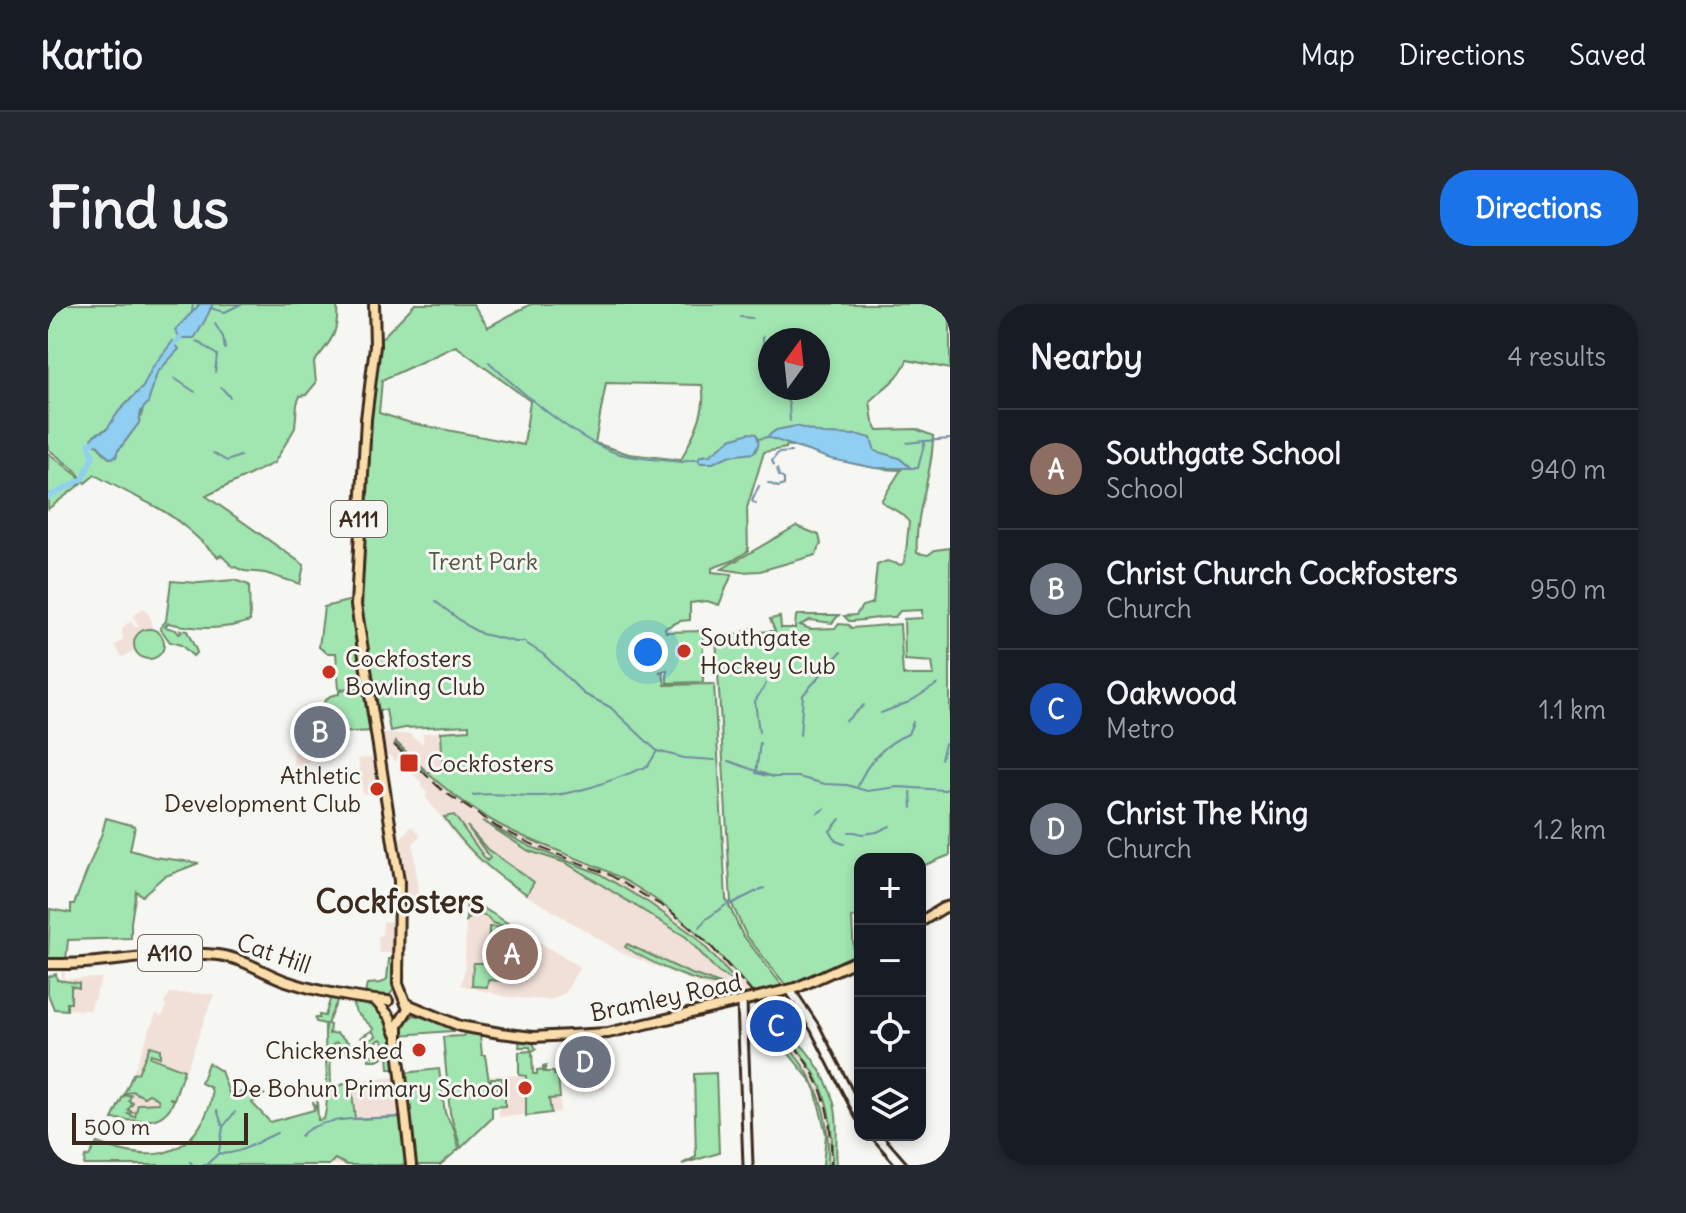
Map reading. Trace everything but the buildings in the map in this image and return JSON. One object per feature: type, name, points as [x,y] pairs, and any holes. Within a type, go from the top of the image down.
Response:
[{"type":"main road","name":"A111","points":[[374,304],[376,340],[366,419],[356,605],[399,884],[398,984],[404,1009],[398,1025],[398,1049]]},
{"type":"main road","points":[[926,918],[950,906]]},
{"type":"main road","name":"Cat Hill","points":[[48,963],[109,962],[174,953],[220,955],[289,982],[376,1001],[389,1007]]},
{"type":"main road","name":"Bramley Road","points":[[404,1009],[472,1028],[533,1037],[608,1033],[790,990],[854,962]]},
{"type":"main road","name":"A111","points":[[398,984],[389,1007],[398,1049],[411,1165]]},
{"type":"main road","points":[[389,1007],[404,1009]]},
{"type":"main road","points":[[389,1007],[404,1009]]},
{"type":"street","points":[[790,990],[815,1028],[854,1104]]},
{"type":"street","points":[[742,1002],[748,1165]]},
{"type":"street","points":[[881,1141],[902,1165]]},
{"type":"shaded area","points":[[143,608],[150,616],[152,628],[138,632],[133,644],[134,651],[122,657],[115,645],[123,640],[125,625],[131,621],[135,627],[139,626],[133,616]]},
{"type":"shaded area","points":[[304,722],[310,722],[311,751],[306,773],[293,772],[294,750],[302,747]]},
{"type":"shaded area","points":[[441,732],[444,771],[430,771],[448,790],[513,832],[601,868],[636,886],[692,926],[756,995],[743,998],[726,989],[721,992],[732,997],[720,999],[718,991],[622,953],[510,885],[482,864],[425,796],[428,793],[421,787],[422,782],[381,749],[379,734],[409,734],[423,744],[423,733]]},
{"type":"shaded area","points":[[372,758],[380,793],[363,794],[358,759]]},
{"type":"shaded area","points":[[412,826],[421,835],[413,844],[419,903],[407,903],[401,845],[401,838]]},
{"type":"shaded area","points":[[476,913],[511,927],[517,940],[522,932],[580,967],[565,993],[550,1000],[507,997],[461,985],[465,969],[466,921]]},
{"type":"shaded area","points":[[383,921],[394,922],[391,953],[379,953],[378,936],[382,935]]},
{"type":"shaded area","points":[[62,967],[65,979],[102,978],[90,1010],[54,1009],[48,994],[48,981],[62,979]]},
{"type":"shaded area","points":[[170,993],[214,994],[172,1108],[164,1115],[142,1123],[111,1120],[126,1091],[156,1014],[161,1016],[164,1013],[164,1003]]},
{"type":"shaded area","points":[[772,1013],[808,1060],[824,1089],[832,1125],[832,1165],[828,1165],[827,1119],[815,1084],[801,1060],[766,1018]]},
{"type":"shaded area","points":[[592,1072],[593,1077],[604,1076],[605,1089],[593,1090],[592,1084],[572,1084],[573,1073]]},
{"type":"shaded area","name":"De Bohun Primary School","points":[[559,1074],[560,1112],[499,1117],[499,1107],[492,1107],[490,1076]]},
{"type":"shaded area","points":[[395,1077],[408,1165],[254,1165],[354,1119],[351,1081]]},
{"type":"green space","points":[[48,304],[337,304],[333,336],[314,362],[316,383],[306,395],[300,396],[295,428],[274,463],[206,496],[304,565],[300,584],[232,566],[166,513],[95,475],[85,483],[75,470],[48,449]],"holes":[[[131,399],[142,406],[141,417],[116,457],[109,458],[94,442],[94,435],[107,429]]]},
{"type":"green space","name":"Trent Park","points":[[415,304],[473,304],[488,327],[531,304],[950,304],[950,369],[907,360],[895,378],[870,401],[873,422],[878,430],[916,429],[933,436],[918,523],[917,553],[928,555],[935,550],[950,548],[950,855],[926,865],[926,853],[854,853],[854,957],[788,988],[746,935],[731,902],[716,637],[739,634],[754,627],[757,632],[775,631],[770,619],[780,617],[781,628],[795,628],[798,615],[839,615],[832,623],[810,620],[800,625],[810,629],[835,628],[839,624],[851,628],[900,624],[903,675],[934,675],[932,662],[905,660],[904,619],[922,618],[922,610],[900,611],[895,617],[855,621],[849,621],[844,616],[856,615],[862,606],[873,603],[877,565],[887,561],[901,565],[905,562],[909,522],[881,501],[901,470],[857,464],[787,445],[786,448],[764,452],[747,508],[748,551],[712,568],[712,572],[732,574],[719,605],[707,601],[690,603],[690,620],[665,628],[666,632],[703,631],[703,682],[667,683],[667,670],[659,672],[663,673],[665,685],[714,684],[726,899],[742,934],[784,988],[754,994],[700,936],[655,899],[609,872],[516,833],[482,815],[437,781],[395,744],[427,772],[443,771],[441,732],[469,730],[469,725],[390,731],[386,710],[374,710],[365,634],[358,605],[369,416],[379,341]],"holes":[[[456,346],[530,401],[524,445],[411,423],[379,413],[382,380]],[[606,383],[702,385],[701,414],[681,460],[629,454],[595,443]]]},
{"type":"green space","points":[[48,453],[77,475],[82,483],[48,509]]},
{"type":"green space","points":[[796,526],[819,535],[821,544],[816,555],[760,571],[722,569]]},
{"type":"green space","points":[[234,580],[249,585],[250,621],[209,628],[168,623],[165,627],[179,634],[180,630],[187,631],[197,652],[193,656],[181,645],[170,642],[160,628],[166,621],[171,581],[199,583]]},
{"type":"green space","points":[[352,600],[362,687],[339,689],[336,653],[327,653],[319,647],[324,607]]},
{"type":"green space","points":[[149,629],[160,633],[164,644],[160,655],[149,659],[138,655],[134,644],[138,633]]},
{"type":"green space","points":[[366,689],[373,731],[335,733],[324,702],[330,696],[339,694],[339,691]]},
{"type":"green space","points":[[322,705],[329,734],[313,736],[312,747],[302,745],[305,708]]},
{"type":"green space","points":[[454,815],[487,861],[490,858],[467,826],[487,849],[534,882],[527,894],[503,879],[471,850],[444,817]]},
{"type":"green space","points":[[106,818],[135,826],[130,850],[154,857],[199,863],[163,877],[142,896],[136,891],[131,938],[68,940],[66,960],[48,960],[50,909],[71,913],[71,904],[74,904]]},
{"type":"green space","points":[[482,821],[531,847],[598,873],[649,903],[695,936],[736,981],[718,972],[686,937],[566,863],[529,851]]},
{"type":"green space","points":[[467,898],[522,932],[517,941],[511,940],[510,963],[488,963],[489,927],[510,927],[492,923],[487,917],[476,913],[466,921]]},
{"type":"green space","points":[[627,944],[723,985],[699,981],[672,971],[625,947]]},
{"type":"green space","points":[[389,959],[395,959],[394,989],[387,999],[365,995],[367,984],[381,983],[387,979]]},
{"type":"green space","points":[[473,963],[488,963],[489,968],[503,969],[503,981],[488,980],[487,987],[472,986]]},
{"type":"green space","points":[[56,974],[57,980],[79,983],[79,988],[71,986],[71,1003],[67,1003],[67,1010],[54,1009],[48,994],[48,977]]},
{"type":"green space","points":[[332,994],[347,999],[338,999],[327,1024],[330,1025],[329,1034],[336,1033],[348,1042],[355,1054],[349,1056],[343,1048],[339,1049],[341,1046],[336,1042],[330,1048],[331,1086],[335,1088],[351,1081],[355,1119],[403,1117],[408,1165],[347,1165],[335,1159],[329,1165],[84,1165],[85,1157],[97,1143],[143,1154],[170,1151],[183,1144],[194,1134],[210,1104],[211,1088],[201,1083],[208,1063],[221,1071],[230,1096],[235,1097],[241,1092],[249,1096],[265,1094],[252,1103],[270,1122],[314,1110],[313,1101],[317,1111],[317,1101],[318,1120],[324,1119],[327,1086],[325,1024],[316,1022],[315,1018],[325,1016]]},
{"type":"green space","points":[[351,1000],[379,1008],[390,1025],[395,1069],[389,1069],[388,1054],[377,1060],[369,1060],[369,1056],[388,1049],[381,1039],[364,1048],[364,1044],[376,1036],[372,1031],[360,1038],[374,1029],[356,1012]]},
{"type":"green space","points":[[774,1011],[786,1031],[814,1060],[831,1094],[836,1115],[837,1165],[832,1165],[830,1120],[820,1086],[803,1055],[776,1020]]},
{"type":"green space","points":[[415,1015],[465,1030],[400,1035],[401,1024]]},
{"type":"green space","points":[[766,1018],[814,1084],[825,1119],[828,1140],[828,1165],[823,1165],[826,1134],[814,1085],[762,1020]]},
{"type":"green space","points":[[468,1030],[482,1033],[482,1055],[485,1055],[490,1088],[491,1078],[502,1078],[498,1094],[505,1094],[505,1106],[492,1107],[492,1118],[461,1148],[450,1113],[443,1037],[463,1036]]},
{"type":"green space","points":[[520,1038],[531,1039],[536,1049],[532,1051],[533,1074],[537,1074],[537,1070],[543,1071],[546,1066],[544,1072],[558,1075],[560,1098],[549,1099],[551,1113],[526,1116],[526,1076],[519,1075],[519,1052],[531,1051],[530,1047],[519,1047]]},
{"type":"green space","points":[[150,1046],[160,1049],[160,1057],[151,1054],[150,1057],[184,1070],[174,1099],[169,1098],[174,1100],[157,1119],[112,1119],[123,1096],[131,1095],[129,1101],[133,1103],[128,1110],[133,1112],[128,1114],[135,1117],[138,1104],[159,1103],[149,1094],[144,1097],[132,1091],[124,1095]]},
{"type":"green space","points":[[439,1069],[445,1113],[454,1129],[459,1149],[440,1165],[415,1165],[404,1073]]},
{"type":"green space","points":[[716,1073],[719,1153],[682,1164],[696,1157],[694,1074]]},
{"type":"water","points":[[200,304],[213,304],[202,327],[194,338],[180,338],[175,330]]},
{"type":"water","points":[[173,341],[179,349],[157,373],[139,423],[116,457],[109,458],[92,439],[94,435],[107,429],[119,411],[143,387],[152,368]]},
{"type":"water","points":[[796,426],[823,434],[871,438],[875,451],[899,458],[911,468],[875,468],[831,459],[767,437],[776,430]]},
{"type":"water","points":[[756,434],[758,439],[754,453],[728,456],[713,463],[700,463],[698,460],[731,439]]},
{"type":"waterway","points":[[192,313],[193,304]]},
{"type":"waterway","points":[[210,308],[225,312],[241,304]]},
{"type":"waterway","points":[[740,317],[752,318]]},
{"type":"waterway","points":[[215,324],[223,337],[225,349]]},
{"type":"waterway","points":[[174,345],[180,338]]},
{"type":"waterway","points":[[197,341],[217,355],[215,372]]},
{"type":"waterway","points":[[489,362],[551,415],[604,448],[643,458],[690,460]]},
{"type":"waterway","points":[[174,378],[195,392]]},
{"type":"waterway","points":[[221,387],[230,397]]},
{"type":"waterway","points":[[787,400],[790,421]]},
{"type":"waterway","points":[[759,439],[767,437]]},
{"type":"waterway","points":[[911,468],[918,468],[925,441],[950,439]]},
{"type":"waterway","points":[[907,443],[924,441]]},
{"type":"waterway","points":[[48,497],[83,479],[93,457],[89,444],[94,442]]},
{"type":"waterway","points":[[774,465],[772,461],[778,453],[791,452]]},
{"type":"waterway","points":[[213,453],[227,461],[240,456]]},
{"type":"waterway","points":[[692,460],[698,460]]},
{"type":"waterway","points":[[768,483],[778,487],[784,485],[784,479],[777,469]]},
{"type":"waterway","points":[[756,504],[752,501],[759,486]]},
{"type":"waterway","points":[[436,602],[482,634],[524,642],[543,654],[584,694],[610,707],[657,751],[684,758],[715,760]]},
{"type":"waterway","points":[[828,666],[841,652]]},
{"type":"waterway","points":[[778,660],[778,671]]},
{"type":"waterway","points":[[800,735],[803,695],[826,669]]},
{"type":"waterway","points":[[759,732],[755,701],[766,684]]},
{"type":"waterway","points":[[881,713],[909,702],[938,684]]},
{"type":"waterway","points":[[846,721],[864,705]]},
{"type":"waterway","points":[[858,786],[878,755],[908,734],[913,722]]},
{"type":"waterway","points":[[760,743],[756,773],[767,776]]},
{"type":"waterway","points":[[941,759],[945,744]]},
{"type":"waterway","points":[[473,795],[541,796],[582,789],[648,766],[657,751]]},
{"type":"waterway","points":[[729,761],[773,777],[798,777],[867,791],[898,787],[950,788]]},
{"type":"waterway","points":[[911,792],[912,808]]},
{"type":"waterway","points":[[818,813],[825,808]]},
{"type":"waterway","points":[[840,819],[830,831],[836,841],[844,844]]},
{"type":"waterway","points":[[863,834],[890,826]]},
{"type":"waterway","points":[[849,832],[854,832]]},
{"type":"waterway","points":[[855,832],[862,834]]},
{"type":"waterway","points":[[759,890],[764,888]]},
{"type":"waterway","points":[[729,905],[757,891]]},
{"type":"waterway","points":[[700,927],[730,902]]},
{"type":"waterway","points":[[217,1110],[223,1127],[219,1151]]},
{"type":"waterway","points":[[223,1127],[235,1112]]},
{"type":"waterway","points":[[301,1136],[309,1129],[332,1121],[400,1117]]},
{"type":"waterway","points":[[206,1165],[219,1153],[241,1150],[277,1133]]},
{"type":"waterway","points":[[190,1162],[193,1165]]},
{"type":"railway","points":[[394,745],[443,791],[497,827],[608,874],[669,910],[708,943],[754,995]]},
{"type":"railway","points":[[770,1015],[818,1083],[828,1118],[831,1165]]},
{"type":"place","name":"Southgate Hockey Club","points":[[684,651]]},
{"type":"place","name":"Cockfosters Bowling Club","points":[[329,672]]},
{"type":"place","name":"Christ Church Cockfosters","points":[[320,732]]},
{"type":"place","name":"Cockfosters","points":[[409,763]]},
{"type":"place","name":"Athletic Development Club","points":[[377,789]]},
{"type":"place","name":"Southgate School","points":[[512,954]]},
{"type":"place","name":"Oakwood","points":[[776,1026]]},
{"type":"place","name":"Chickenshed","points":[[419,1050]]},
{"type":"place","name":"Christ The King","points":[[585,1062]]},
{"type":"place","name":"De Bohun Primary School","points":[[525,1088]]},
{"type":"district","name":"Cockfosters","points":[[400,901]]}]
